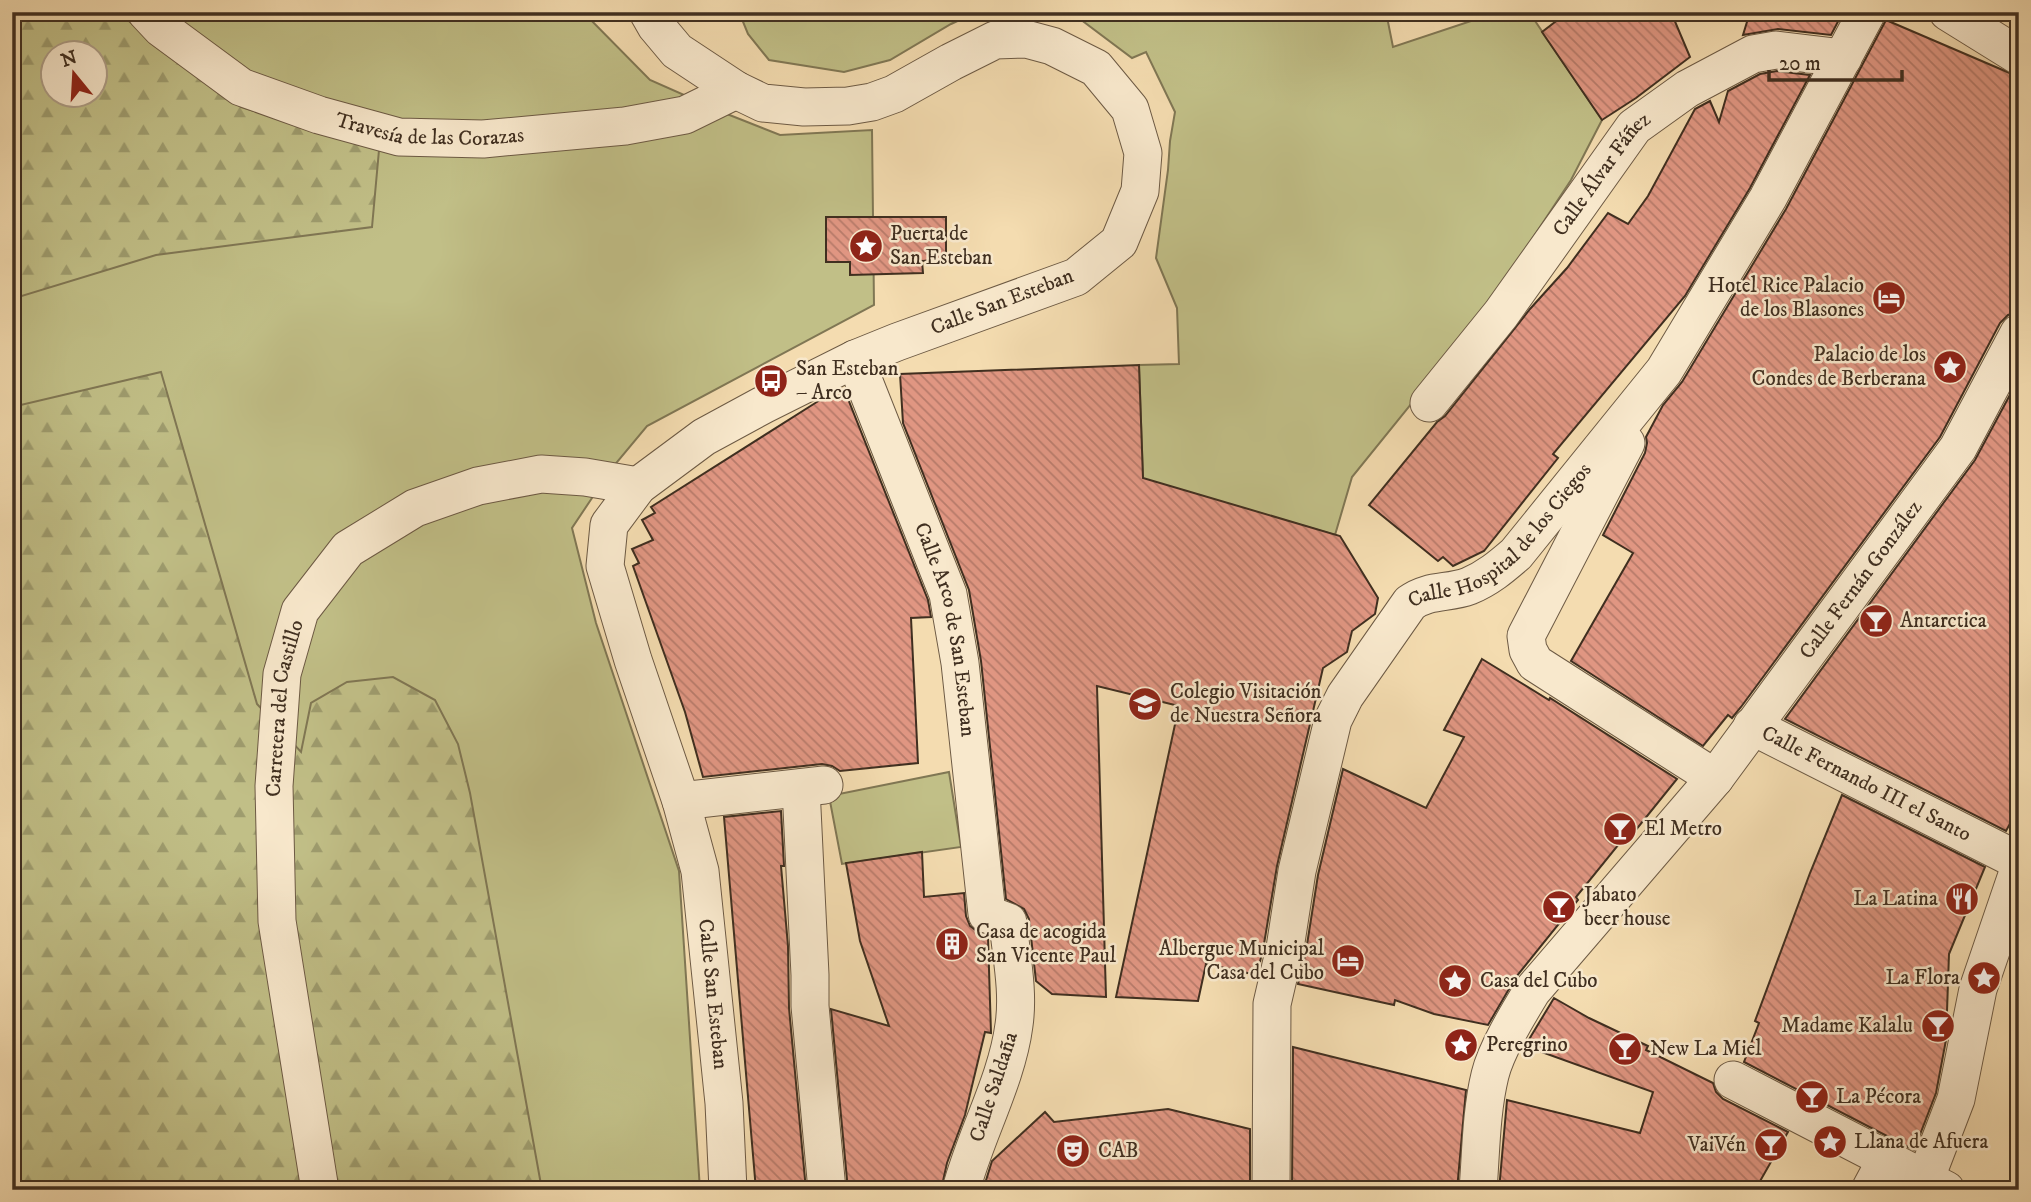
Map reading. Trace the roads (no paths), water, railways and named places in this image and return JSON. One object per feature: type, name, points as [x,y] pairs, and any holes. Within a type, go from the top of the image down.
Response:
[{"type":"street","name":"Travesía de las Corazas","points":[[146,12],[162,28],[241,87],[319,115],[399,137],[483,139],[625,125],[685,115],[736,90]]},
{"type":"street","name":"Calle San Esteban","points":[[648,12],[677,51],[736,90],[762,103],[826,107],[872,103],[995,40],[1026,39],[1052,46],[1096,68],[1130,109],[1143,153],[1140,191],[1119,242],[1076,277],[855,359],[704,437],[638,486],[610,525],[605,566],[633,660],[681,801],[700,871],[723,1103],[728,1190]]},
{"type":"street","name":"Calle Hospital de los Ciegos","points":[[1715,778],[1535,663],[1528,650],[1526,636],[1664,371],[1768,198],[1867,12]]},
{"type":"street","points":[[1948,12],[2019,55]]},
{"type":"street","name":"Calle Álvar Fáñez","points":[[1429,403],[1502,314],[1634,128],[1687,89],[1753,54],[1776,50],[1843,58]]},
{"type":"street","name":"Calle Fernán González","points":[[1478,1190],[1483,1118],[1490,1073],[1512,1025],[1532,991],[1556,979],[1689,830],[1715,778],[1958,448],[2019,333]]},
{"type":"street","name":"Calle Arco de San Esteban","points":[[855,359],[948,594],[960,663],[987,914]]},
{"type":"street","name":"Calle Hospital de los Ciegos","points":[[1271,1190],[1272,1004],[1285,948],[1297,871],[1333,720],[1345,696],[1410,603],[1421,595],[1467,587],[1493,575],[1516,554],[1664,371]]},
{"type":"street","name":"Carretera del Castillo","points":[[320,1190],[277,922],[274,786],[282,674],[300,611],[348,549],[415,508],[478,486],[541,474],[585,477],[638,486]]},
{"type":"street","name":"Calle Fernando III el Santo","points":[[1752,726],[2019,861]]},
{"type":"street","points":[[681,801],[813,786],[817,989],[827,1190]]},
{"type":"street","points":[[1733,1080],[1878,1175],[1935,1185],[1978,989],[2019,869]]},
{"type":"street","name":"Calle Saldaña","points":[[961,1190],[1007,1055],[1014,1025],[1015,1001],[1008,922],[987,914]]},
{"type":"place","name":"Puerta de San Esteban","points":[[866,246]]},
{"type":"place","name":"Hotel Rice Palacio de los Blasones","points":[[1889,298]]},
{"type":"place","name":"Palacio de los Condes de Berberana","points":[[1950,367]]},
{"type":"place","name":"San Esteban – Arco","points":[[771,381]]},
{"type":"place","name":"Antarctica","points":[[1876,621]]},
{"type":"place","name":"Colegio Visitación de Nuestra Señora","points":[[1145,704]]},
{"type":"place","name":"El Metro","points":[[1620,829]]},
{"type":"place","name":"La Latina","points":[[1962,899]]},
{"type":"place","name":"Jabato beer house","points":[[1559,907]]},
{"type":"place","name":"Casa de acogida San Vicente Paul","points":[[952,944]]},
{"type":"place","name":"Albergue Municipal Casa del Cubo","points":[[1348,961]]},
{"type":"place","name":"La Flora","points":[[1984,978]]},
{"type":"place","name":"Casa del Cubo","points":[[1455,981]]},
{"type":"place","name":"Madame Kalalu","points":[[1938,1026]]},
{"type":"place","name":"Peregrino","points":[[1461,1045]]},
{"type":"place","name":"New La Miel","points":[[1625,1049]]},
{"type":"place","name":"La Pécora","points":[[1812,1097]]},
{"type":"place","name":"Llana de Afuera","points":[[1830,1142]]},
{"type":"place","name":"VaiVén","points":[[1771,1145]]},
{"type":"place","name":"CAB","points":[[1073,1151]]}]
